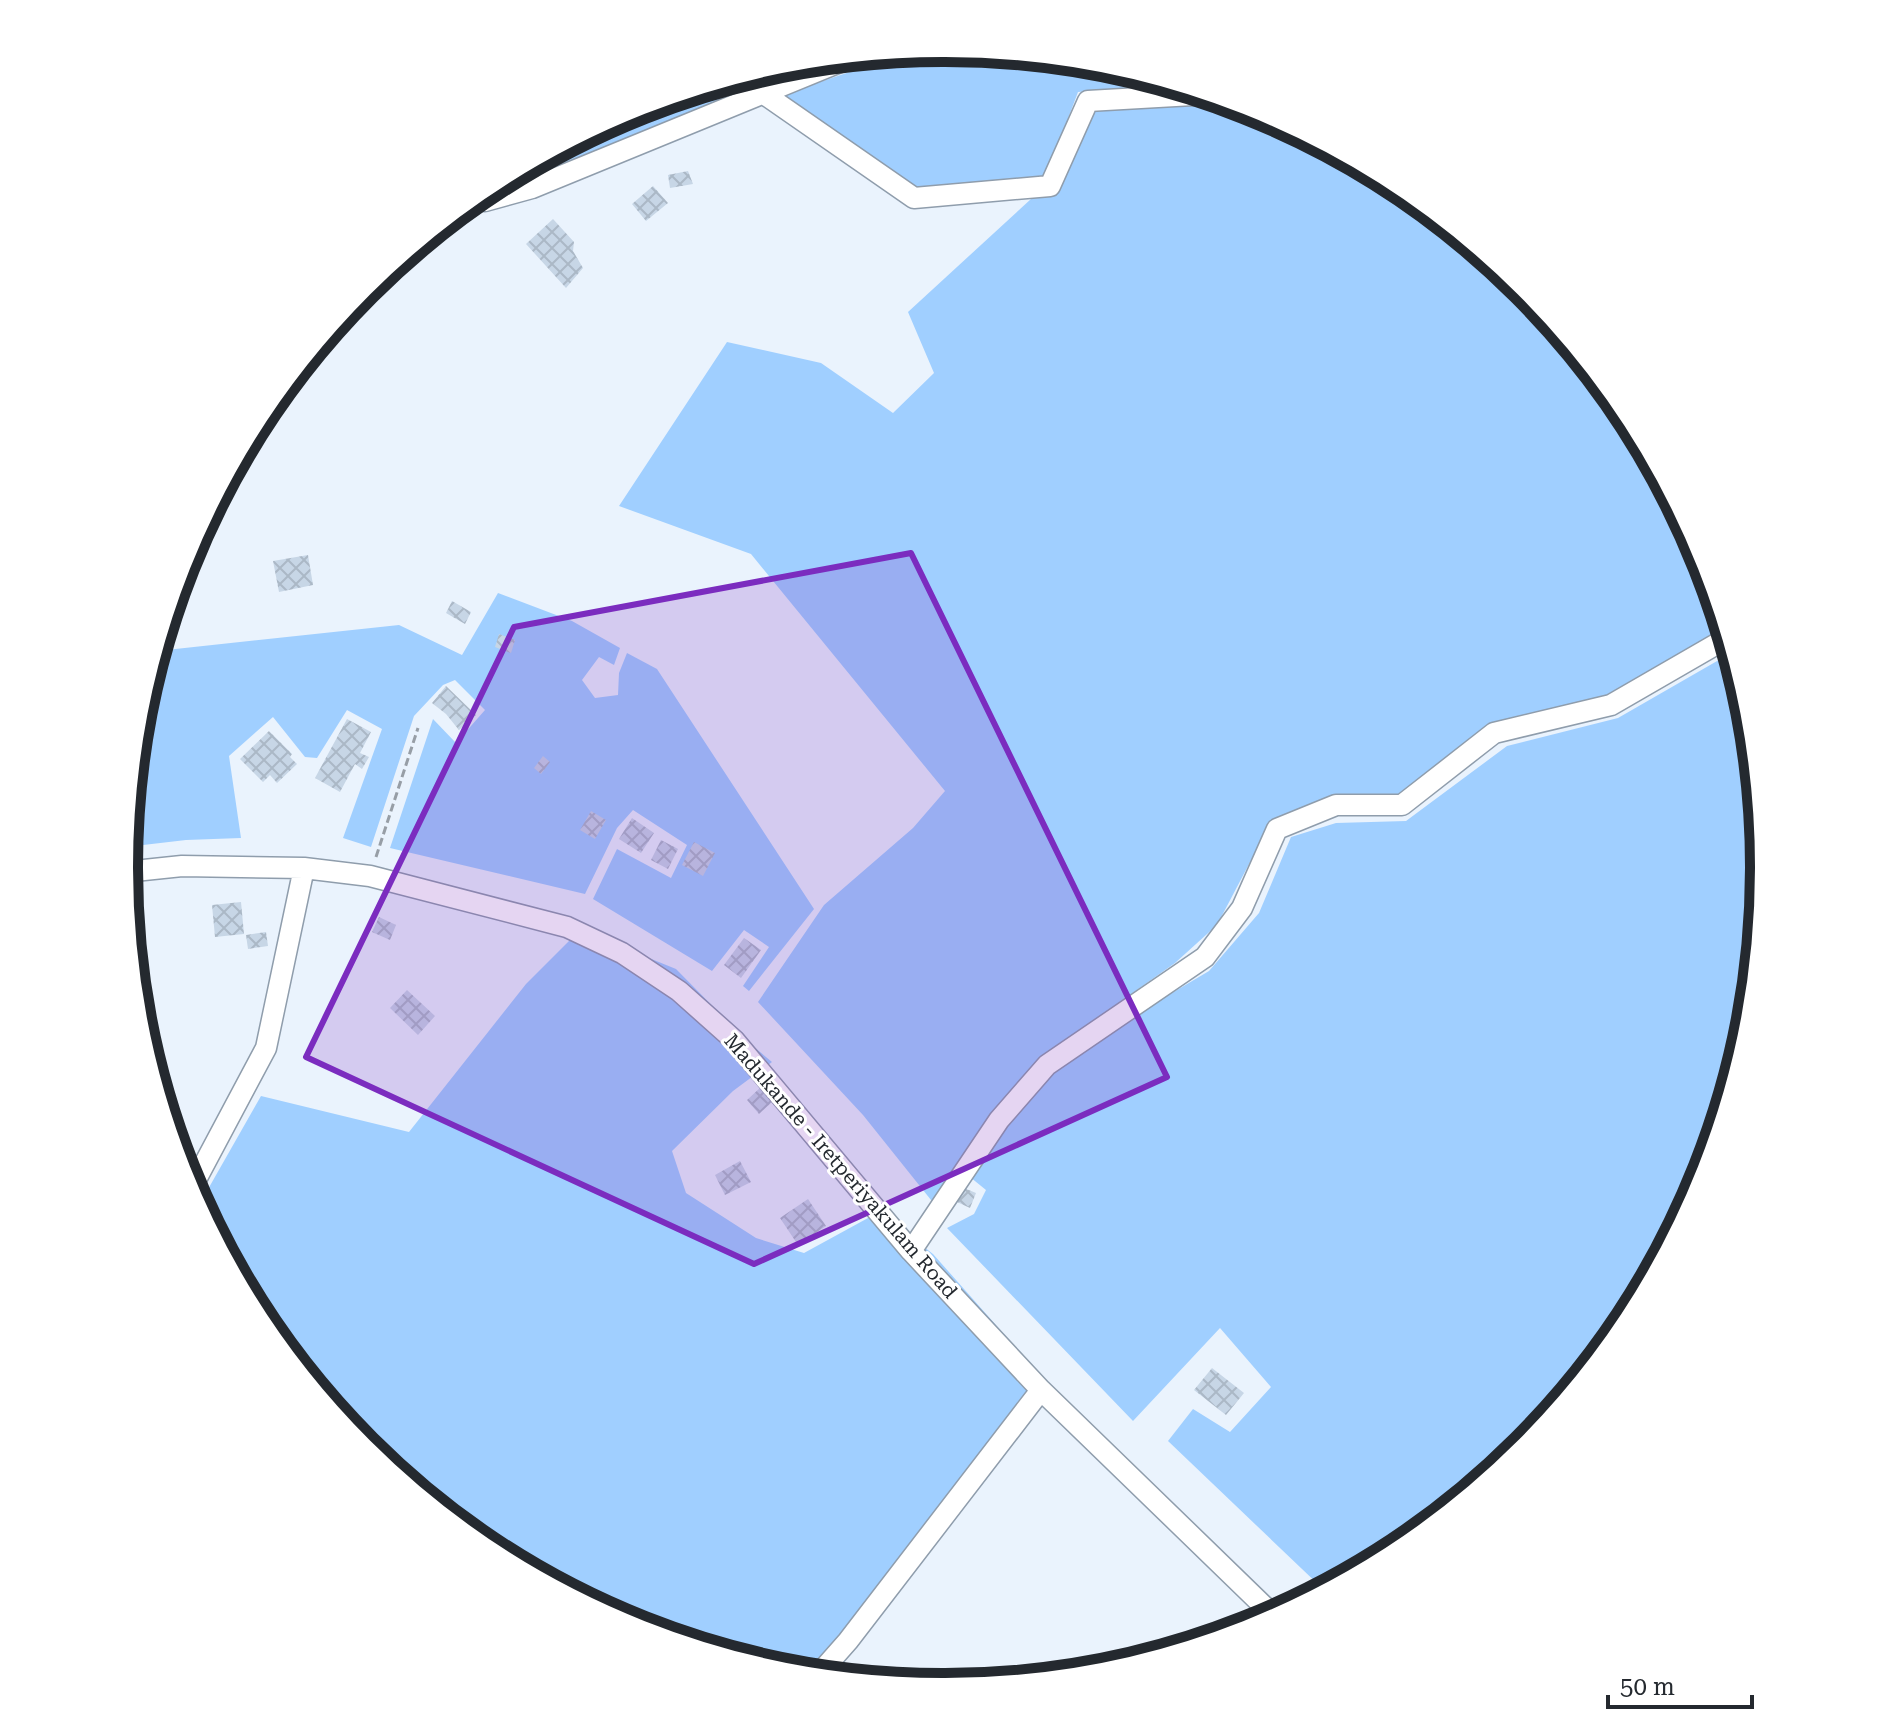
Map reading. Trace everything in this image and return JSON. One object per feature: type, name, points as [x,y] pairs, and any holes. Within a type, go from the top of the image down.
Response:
[{"type":"street","points":[[496,198],[532,188],[814,73]]},
{"type":"street","points":[[764,94],[914,198],[1050,186],[1088,101],[1174,96]]},
{"type":"street","points":[[911,1251],[999,1120],[1047,1065],[1205,957],[1242,908],[1277,829],[1336,805],[1402,805],[1494,733],[1611,705],[1717,644]]},
{"type":"street","name":"Madukande - Iretperiyakulam Road","points":[[138,871],[182,866],[304,868],[370,876],[567,927],[622,953],[679,991],[734,1040],[911,1251],[1041,1390],[1264,1606]]},
{"type":"street","points":[[199,1174],[266,1048],[304,868]]},
{"type":"street","points":[[828,1664],[1041,1390]]},
{"type":"path","points":[[370,876],[418,728]]},
{"type":"highlighted area","points":[[911,553],[1167,1077],[754,1264],[306,1057],[514,627]]},
{"type":"shaded area","points":[[944,62],[1049,69],[1144,87],[1078,92],[1046,177],[917,188],[782,95],[866,66]]},
{"type":"shaded area","points":[[784,78],[525,180],[636,123],[736,89]]},
{"type":"shaded area","points":[[1196,104],[1252,123],[1347,170],[1392,198],[1475,262],[1550,336],[1614,420],[1666,511],[1688,559],[1715,634],[1606,695],[1488,729],[1398,798],[1269,826],[1217,925],[1175,963],[1083,1028],[972,1156],[947,1176],[935,1205],[863,1115],[758,1002],[824,905],[913,828],[945,791],[751,554],[619,506],[727,342],[821,363],[893,413],[934,373],[908,312],[1031,199],[1061,188],[1092,109]]},
{"type":"shaded area","points":[[498,593],[572,621],[620,648],[614,665],[599,657],[582,680],[595,698],[618,695],[619,673],[627,653],[657,669],[814,909],[749,991],[743,986],[769,947],[744,930],[712,971],[593,899],[617,849],[671,878],[687,845],[633,810],[617,828],[585,894],[390,848],[433,719],[456,743],[485,710],[455,680],[443,685],[414,716],[371,847],[343,838],[382,729],[347,710],[317,758],[305,757],[273,717],[229,756],[241,838],[139,846],[145,762],[169,650],[399,625],[462,655]]},
{"type":"shaded area","points":[[1722,658],[1743,762],[1750,868],[1743,973],[1722,1076],[1707,1126],[1688,1176],[1642,1270],[1614,1315],[1550,1399],[1514,1437],[1434,1507],[1392,1537],[1315,1582],[1168,1441],[1193,1409],[1230,1432],[1271,1387],[1220,1328],[1133,1421],[947,1228],[974,1214],[986,1190],[970,1177],[1049,1066],[1209,971],[1259,913],[1291,837],[1336,823],[1406,821],[1507,746],[1618,718]]},
{"type":"shaded area","points":[[580,930],[676,969],[772,1062],[733,1091],[672,1151],[686,1193],[756,1238],[804,1253],[879,1212],[933,1254],[1042,1377],[953,1487],[878,1589],[816,1662],[736,1646],[636,1612],[541,1565],[454,1507],[374,1437],[305,1358],[246,1270],[207,1191],[261,1096],[409,1132],[526,984]]},
{"type":"building","points":[[688,171],[693,184],[670,188],[668,175]]},
{"type":"building","points":[[653,186],[668,203],[646,221],[632,204]]},
{"type":"building","points":[[553,219],[574,242],[573,251],[583,268],[566,288],[526,244]]},
{"type":"building","points":[[308,555],[313,585],[279,592],[273,561]]},
{"type":"building","points":[[452,601],[471,612],[465,624],[446,613]]},
{"type":"building","points":[[499,634],[515,640],[511,653],[495,647]]},
{"type":"building","points":[[446,686],[476,715],[459,730],[432,703]]},
{"type":"building","points":[[347,719],[371,732],[360,753],[369,757],[362,769],[355,764],[340,792],[315,778]]},
{"type":"building","points":[[269,731],[292,754],[290,757],[297,764],[277,783],[270,775],[263,782],[240,759]]},
{"type":"building","points":[[543,756],[550,762],[541,774],[534,768]]},
{"type":"building","points":[[591,811],[606,820],[595,839],[580,830]]},
{"type":"building","points":[[632,818],[654,833],[641,853],[619,839]]},
{"type":"building","points":[[661,840],[678,849],[668,869],[651,860]]},
{"type":"building","points":[[694,842],[715,853],[703,876],[682,865]]},
{"type":"building","points":[[241,902],[244,934],[215,937],[212,905]]},
{"type":"building","points":[[379,917],[396,925],[390,940],[372,932]]},
{"type":"building","points":[[266,932],[268,946],[248,949],[246,935]]},
{"type":"building","points":[[744,938],[761,950],[741,978],[724,965]]},
{"type":"building","points":[[407,990],[435,1016],[418,1035],[390,1008]]},
{"type":"building","points":[[761,1087],[773,1101],[759,1114],[747,1100]]},
{"type":"building","points":[[740,1161],[751,1182],[725,1195],[715,1175]]},
{"type":"building","points":[[964,1188],[976,1193],[970,1208],[957,1202]]},
{"type":"building","points":[[808,1199],[826,1226],[798,1245],[780,1218]]},
{"type":"building","points":[[1212,1368],[1244,1393],[1226,1415],[1194,1390]]}]
